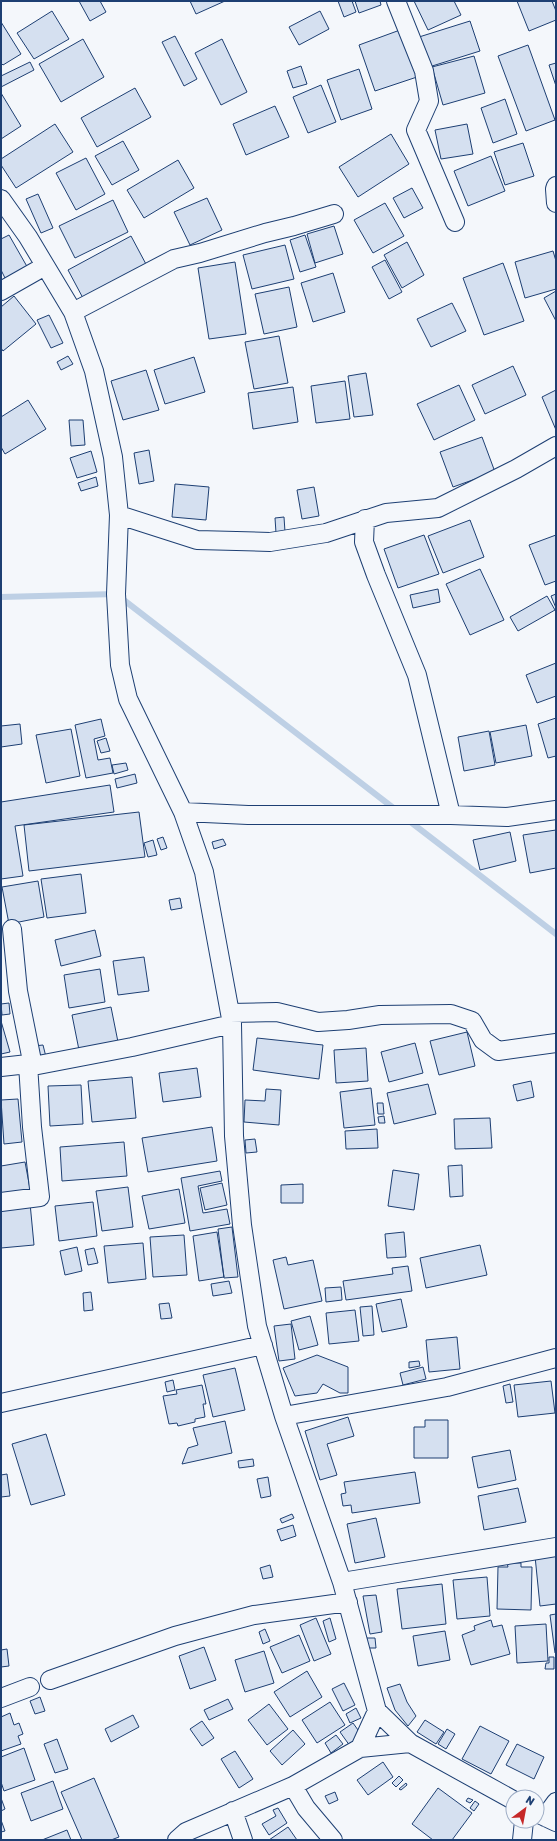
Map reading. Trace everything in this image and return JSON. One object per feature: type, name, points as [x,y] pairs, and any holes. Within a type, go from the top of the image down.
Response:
[{"type":"street","points":[[396,1],[424,71],[429,101],[416,130],[455,222]]},
{"type":"street","points":[[556,186],[556,203]]},
{"type":"street","points":[[1,199],[28,237],[44,266],[74,312],[94,371],[100,395],[113,457],[119,515],[116,594],[120,665],[128,699],[182,812],[204,872],[231,1018],[234,1136],[242,1225],[257,1326],[284,1416],[342,1582],[377,1711],[410,1743],[505,1796]]},
{"type":"street","points":[[74,312],[174,259],[200,253],[265,232],[294,226],[334,214]]},
{"type":"street","points":[[1,291],[44,266]]},
{"type":"street","points":[[119,515],[197,540],[270,542],[326,533],[386,513],[438,508],[555,448]]},
{"type":"street","points":[[366,519],[364,542],[417,675],[451,815]]},
{"type":"street","points":[[182,812],[248,815],[451,815],[507,817],[556,810]]},
{"type":"street","points":[[1,1202],[40,1197],[32,1127],[30,1065],[18,991],[12,929]]},
{"type":"street","points":[[1,1067],[30,1065],[132,1047],[231,1018],[277,1012],[318,1022],[348,1020],[380,1015],[451,1014],[472,1021],[483,1040],[498,1051],[556,1043]]},
{"type":"street","points":[[1,1403],[263,1345]]},
{"type":"street","points":[[284,1416],[447,1387],[556,1358]]},
{"type":"street","points":[[342,1582],[556,1546]]},
{"type":"street","points":[[50,1680],[175,1636],[254,1615],[348,1602]]},
{"type":"street","points":[[1,1698],[30,1687]]},
{"type":"street","points":[[360,1748],[377,1711]]},
{"type":"street","points":[[177,1840],[186,1832],[293,1786],[360,1748],[410,1743]]},
{"type":"street","points":[[293,1786],[306,1808],[333,1840]]},
{"type":"street","points":[[546,1817],[556,1802]]},
{"type":"street","points":[[233,1811],[243,1840]]},
{"type":"street","points":[[522,1840],[523,1829]]},
{"type":"building","points":[[79,1],[100,1],[106,12],[90,21]]},
{"type":"building","points":[[190,1],[225,1],[196,14]]},
{"type":"building","points":[[338,1],[352,1],[356,12],[344,17]]},
{"type":"building","points":[[355,1],[380,1],[381,5],[359,13]]},
{"type":"building","points":[[414,1],[454,1],[461,15],[428,30]]},
{"type":"building","points":[[517,1],[552,1],[556,11],[556,20],[529,31]]},
{"type":"building","points":[[52,11],[69,39],[34,59],[17,33]]},
{"type":"building","points":[[320,11],[329,29],[299,45],[289,27]]},
{"type":"building","points":[[470,21],[480,51],[429,67],[419,37]]},
{"type":"building","points":[[1,22],[21,54],[3,65],[1,63]]},
{"type":"building","points":[[400,30],[417,77],[375,91],[359,45]]},
{"type":"building","points":[[175,36],[197,79],[184,86],[162,42]]},
{"type":"building","points":[[83,39],[104,77],[61,102],[39,64]]},
{"type":"building","points":[[222,39],[247,92],[221,105],[195,53]]},
{"type":"building","points":[[528,45],[555,120],[526,131],[498,56]]},
{"type":"building","points":[[474,56],[485,93],[443,105],[432,67]]},
{"type":"building","points":[[30,62],[34,70],[1,87],[1,76]]},
{"type":"building","points":[[556,63],[556,86],[549,65]]},
{"type":"building","points":[[301,66],[307,84],[293,88],[287,71]]},
{"type":"building","points":[[359,69],[372,109],[341,120],[327,80]]},
{"type":"building","points":[[321,85],[336,122],[308,133],[293,97]]},
{"type":"building","points":[[135,88],[151,117],[97,147],[81,118]]},
{"type":"building","points":[[1,93],[21,126],[1,139]]},
{"type":"building","points":[[505,99],[517,134],[493,143],[481,108]]},
{"type":"building","points":[[275,106],[289,137],[246,155],[233,124]]},
{"type":"building","points":[[55,124],[73,152],[16,188],[1,165],[1,159]]},
{"type":"building","points":[[467,124],[473,154],[441,159],[435,130]]},
{"type":"building","points":[[391,134],[409,164],[358,197],[339,167]]},
{"type":"building","points":[[123,141],[139,170],[112,185],[95,156]]},
{"type":"building","points":[[523,143],[534,176],[505,185],[494,152]]},
{"type":"building","points":[[491,156],[505,191],[468,206],[454,171]]},
{"type":"building","points":[[86,158],[105,194],[76,210],[56,173]]},
{"type":"building","points":[[178,160],[194,188],[144,218],[127,190]]},
{"type":"building","points":[[412,188],[423,208],[404,218],[393,198]]},
{"type":"building","points":[[38,194],[53,228],[41,233],[26,199]]},
{"type":"building","points":[[207,198],[222,230],[190,245],[174,212]]},
{"type":"building","points":[[113,200],[128,232],[75,258],[59,226]]},
{"type":"building","points":[[385,203],[404,236],[373,253],[354,220]]},
{"type":"building","points":[[334,226],[343,254],[315,263],[307,234]]},
{"type":"building","points":[[9,235],[29,270],[7,282],[1,270],[1,239]]},
{"type":"building","points":[[305,235],[316,267],[300,272],[290,240]]},
{"type":"building","points":[[131,236],[147,266],[84,300],[68,270]]},
{"type":"building","points":[[407,242],[424,275],[402,288],[384,255]]},
{"type":"building","points":[[285,245],[294,279],[252,289],[243,255]]},
{"type":"building","points":[[553,251],[556,261],[556,289],[525,298],[515,262]]},
{"type":"building","points":[[385,260],[402,292],[389,299],[372,267]]},
{"type":"building","points":[[235,262],[246,334],[209,339],[198,268]]},
{"type":"building","points":[[503,263],[524,321],[484,335],[463,278]]},
{"type":"building","points":[[333,273],[345,312],[313,322],[301,283]]},
{"type":"building","points":[[289,287],[297,327],[264,334],[255,294]]},
{"type":"building","points":[[556,291],[556,321],[544,298]]},
{"type":"building","points":[[14,296],[36,324],[3,351],[1,348],[1,307]]},
{"type":"building","points":[[452,303],[466,331],[431,347],[417,319]]},
{"type":"building","points":[[49,315],[63,343],[51,348],[37,320]]},
{"type":"building","points":[[279,336],[288,383],[254,389],[245,342]]},
{"type":"building","points":[[68,356],[73,364],[61,370],[57,362]]},
{"type":"building","points":[[194,357],[205,392],[165,404],[154,370]]},
{"type":"building","points":[[513,366],[526,395],[485,414],[472,385]]},
{"type":"building","points":[[146,370],[159,410],[123,420],[111,381]]},
{"type":"building","points":[[366,373],[373,415],[354,417],[348,376]]},
{"type":"building","points":[[345,381],[350,419],[316,423],[311,386]]},
{"type":"building","points":[[459,385],[475,420],[434,440],[417,404]]},
{"type":"building","points":[[293,387],[298,422],[253,429],[248,393]]},
{"type":"building","points":[[556,390],[556,430],[542,397]]},
{"type":"building","points":[[28,400],[46,429],[5,454],[1,447],[1,417]]},
{"type":"building","points":[[69,420],[83,420],[85,445],[71,446]]},
{"type":"building","points":[[482,437],[495,472],[453,487],[440,452]]},
{"type":"building","points":[[149,450],[154,481],[139,484],[134,453]]},
{"type":"building","points":[[91,451],[97,472],[77,478],[70,458]]},
{"type":"building","points":[[96,477],[98,486],[81,491],[78,483]]},
{"type":"building","points":[[175,484],[209,487],[206,520],[172,517]]},
{"type":"building","points":[[314,487],[319,516],[302,519],[297,490]]},
{"type":"building","points":[[284,517],[285,532],[276,533],[275,518]]},
{"type":"building","points":[[470,520],[484,557],[443,573],[428,536]]},
{"type":"building","points":[[424,535],[439,574],[398,588],[384,549]]},
{"type":"building","points":[[556,535],[556,581],[545,585],[529,545]]},
{"type":"building","points":[[480,569],[504,620],[470,635],[446,584]]},
{"type":"building","points":[[438,589],[440,602],[413,608],[410,595]]},
{"type":"building","points":[[556,594],[556,608],[551,596]]},
{"type":"building","points":[[547,596],[555,610],[518,631],[510,617]]},
{"type":"building","points":[[556,663],[556,696],[537,703],[526,675]]},
{"type":"building","points":[[556,718],[556,756],[548,758],[538,724]]},
{"type":"building","points":[[101,719],[105,736],[94,739],[98,760],[110,758],[113,773],[86,778],[75,725]]},
{"type":"building","points":[[20,724],[22,744],[1,747],[1,726]]},
{"type":"building","points":[[526,725],[532,756],[496,763],[490,732]]},
{"type":"building","points":[[71,729],[80,776],[46,783],[36,735]]},
{"type":"building","points":[[489,731],[495,765],[464,771],[458,737]]},
{"type":"building","points":[[106,738],[110,751],[101,753],[97,741]]},
{"type":"building","points":[[126,763],[128,770],[114,774],[112,765]]},
{"type":"building","points":[[135,774],[137,783],[117,788],[115,779]]},
{"type":"building","points":[[110,785],[114,812],[15,826],[23,876],[1,879],[1,802]]},
{"type":"building","points":[[139,812],[145,857],[29,871],[24,825]]},
{"type":"building","points":[[556,830],[556,868],[530,873],[523,835]]},
{"type":"building","points":[[510,832],[516,861],[480,870],[473,840]]},
{"type":"building","points":[[163,837],[167,848],[161,850],[157,839]]},
{"type":"building","points":[[223,839],[226,845],[214,849],[212,842]]},
{"type":"building","points":[[153,840],[157,855],[148,857],[144,843]]},
{"type":"building","points":[[81,874],[86,913],[47,918],[41,879]]},
{"type":"building","points":[[38,881],[44,917],[9,924],[2,887]]},
{"type":"building","points":[[180,898],[182,908],[171,910],[169,900]]},
{"type":"building","points":[[95,930],[101,956],[61,966],[55,940]]},
{"type":"building","points":[[144,957],[149,991],[118,995],[113,961]]},
{"type":"building","points":[[100,969],[105,1002],[69,1008],[64,975]]},
{"type":"building","points":[[9,1003],[10,1014],[2,1015],[1,1004]]},
{"type":"building","points":[[111,1007],[118,1042],[79,1050],[72,1015]]},
{"type":"building","points":[[1,1021],[10,1052],[1,1054]]},
{"type":"building","points":[[467,1032],[475,1066],[439,1075],[430,1041]]},
{"type":"building","points":[[257,1038],[323,1045],[319,1079],[253,1070]]},
{"type":"building","points":[[415,1043],[423,1073],[389,1082],[381,1052]]},
{"type":"building","points":[[43,1045],[46,1057],[37,1058],[34,1046]]},
{"type":"building","points":[[366,1048],[368,1081],[336,1083],[334,1050]]},
{"type":"building","points":[[197,1068],[201,1097],[163,1102],[159,1073]]},
{"type":"building","points":[[132,1077],[136,1118],[92,1122],[88,1081]]},
{"type":"building","points":[[531,1081],[534,1097],[517,1101],[513,1085]]},
{"type":"building","points":[[428,1084],[436,1114],[394,1124],[387,1093]]},
{"type":"building","points":[[81,1085],[83,1124],[50,1126],[48,1086]]},
{"type":"building","points":[[371,1088],[375,1125],[344,1128],[340,1092]]},
{"type":"building","points":[[266,1089],[281,1090],[279,1125],[244,1122],[245,1100],[265,1101]]},
{"type":"building","points":[[18,1099],[22,1142],[4,1144],[1,1100]]},
{"type":"building","points":[[377,1103],[383,1103],[384,1114],[378,1114]]},
{"type":"building","points":[[384,1116],[385,1123],[379,1123],[378,1117]]},
{"type":"building","points":[[490,1118],[492,1148],[455,1149],[454,1119]]},
{"type":"building","points":[[212,1127],[217,1161],[148,1172],[142,1138]]},
{"type":"building","points":[[377,1129],[378,1148],[346,1149],[345,1131]]},
{"type":"building","points":[[255,1139],[257,1152],[246,1153],[245,1140]]},
{"type":"building","points":[[124,1142],[127,1176],[62,1181],[60,1147]]},
{"type":"building","points":[[25,1162],[31,1194],[1,1200],[1,1166]]},
{"type":"building","points":[[462,1165],[463,1196],[450,1197],[448,1166]]},
{"type":"building","points":[[393,1170],[419,1174],[414,1210],[388,1206]]},
{"type":"building","points":[[220,1171],[222,1181],[198,1186],[203,1213],[227,1209],[230,1224],[190,1231],[181,1178]]},
{"type":"building","points":[[222,1183],[227,1205],[205,1210],[200,1188]]},
{"type":"building","points":[[303,1184],[303,1203],[281,1203],[281,1185]]},
{"type":"building","points":[[128,1187],[133,1227],[102,1231],[96,1191]]},
{"type":"building","points":[[179,1189],[185,1223],[149,1229],[142,1196]]},
{"type":"building","points":[[93,1202],[97,1236],[59,1241],[55,1206]]},
{"type":"building","points":[[30,1203],[34,1245],[1,1248],[1,1206]]},
{"type":"building","points":[[232,1227],[238,1277],[224,1278],[218,1229]]},
{"type":"building","points":[[217,1232],[224,1277],[199,1281],[193,1236]]},
{"type":"building","points":[[404,1232],[406,1257],[387,1258],[385,1234]]},
{"type":"building","points":[[184,1235],[187,1275],[153,1277],[150,1237]]},
{"type":"building","points":[[143,1243],[146,1279],[108,1283],[104,1246]]},
{"type":"building","points":[[480,1245],[487,1275],[426,1288],[420,1258]]},
{"type":"building","points":[[77,1247],[82,1271],[65,1275],[60,1251]]},
{"type":"building","points":[[94,1248],[98,1263],[88,1265],[85,1250]]},
{"type":"building","points":[[286,1257],[288,1265],[313,1260],[322,1301],[284,1309],[273,1260]]},
{"type":"building","points":[[408,1266],[412,1291],[346,1300],[343,1281],[393,1274],[392,1268]]},
{"type":"building","points":[[229,1281],[232,1293],[213,1296],[211,1284]]},
{"type":"building","points":[[341,1287],[342,1300],[326,1302],[325,1288]]},
{"type":"building","points":[[91,1292],[93,1310],[84,1311],[83,1293]]},
{"type":"building","points":[[401,1299],[407,1327],[382,1332],[376,1304]]},
{"type":"building","points":[[169,1303],[172,1318],[161,1319],[159,1304]]},
{"type":"building","points":[[372,1306],[374,1335],[363,1336],[360,1307]]},
{"type":"building","points":[[355,1310],[359,1341],[329,1344],[326,1313]]},
{"type":"building","points":[[310,1316],[318,1345],[299,1350],[291,1321]]},
{"type":"building","points":[[291,1324],[295,1359],[279,1361],[274,1326]]},
{"type":"building","points":[[457,1337],[460,1369],[429,1372],[426,1340]]},
{"type":"building","points":[[317,1355],[348,1367],[348,1393],[340,1393],[323,1384],[317,1393],[295,1396],[283,1368]]},
{"type":"building","points":[[419,1361],[420,1366],[409,1368],[409,1362]]},
{"type":"building","points":[[423,1367],[426,1379],[403,1385],[400,1373]]},
{"type":"building","points":[[235,1368],[245,1410],[213,1417],[203,1375]]},
{"type":"building","points":[[173,1380],[175,1390],[167,1392],[165,1382]]},
{"type":"building","points":[[551,1381],[555,1413],[518,1417],[514,1385]]},
{"type":"building","points":[[510,1384],[513,1402],[506,1403],[503,1386]]},
{"type":"building","points":[[202,1385],[206,1404],[203,1404],[205,1417],[195,1419],[195,1422],[178,1426],[177,1423],[169,1424],[163,1396],[177,1394],[176,1390]]},
{"type":"building","points":[[348,1417],[354,1436],[327,1444],[337,1475],[320,1480],[305,1431]]},
{"type":"building","points":[[425,1420],[448,1420],[448,1458],[414,1458],[414,1427],[425,1427]]},
{"type":"building","points":[[225,1421],[232,1453],[182,1464],[188,1448],[198,1445],[193,1428]]},
{"type":"building","points":[[46,1434],[65,1495],[31,1505],[12,1444]]},
{"type":"building","points":[[510,1450],[516,1480],[478,1488],[472,1457]]},
{"type":"building","points":[[253,1459],[254,1466],[239,1468],[238,1461]]},
{"type":"building","points":[[415,1472],[420,1503],[352,1513],[351,1505],[343,1506],[341,1494],[346,1493],[344,1482]]},
{"type":"building","points":[[7,1474],[10,1496],[1,1497],[1,1475]]},
{"type":"building","points":[[268,1477],[271,1496],[261,1498],[257,1479]]},
{"type":"building","points":[[518,1488],[526,1522],[484,1530],[478,1496]]},
{"type":"building","points":[[292,1514],[294,1518],[282,1523],[280,1519]]},
{"type":"building","points":[[376,1518],[385,1557],[355,1563],[347,1524]]},
{"type":"building","points":[[293,1525],[296,1536],[281,1541],[277,1530]]},
{"type":"building","points":[[556,1554],[556,1604],[540,1606],[535,1556]]},
{"type":"building","points":[[507,1563],[521,1563],[521,1567],[532,1567],[531,1610],[497,1609],[498,1567],[508,1567]]},
{"type":"building","points":[[270,1565],[273,1577],[263,1579],[260,1568]]},
{"type":"building","points":[[487,1577],[490,1616],[457,1619],[453,1580]]},
{"type":"building","points":[[442,1584],[446,1624],[402,1629],[397,1589]]},
{"type":"building","points":[[376,1595],[382,1632],[370,1634],[363,1596]]},
{"type":"building","points":[[556,1614],[556,1653],[555,1653],[550,1615]]},
{"type":"building","points":[[316,1618],[331,1654],[314,1661],[300,1625]]},
{"type":"building","points":[[330,1618],[336,1639],[329,1642],[323,1621]]},
{"type":"building","points":[[491,1620],[493,1627],[502,1625],[510,1654],[471,1665],[462,1635],[475,1630],[474,1626]]},
{"type":"building","points":[[546,1624],[548,1661],[517,1663],[515,1626]]},
{"type":"building","points":[[265,1629],[270,1641],[263,1644],[259,1632]]},
{"type":"building","points":[[445,1631],[450,1660],[418,1666],[413,1636]]},
{"type":"building","points":[[299,1635],[310,1661],[282,1673],[270,1647]]},
{"type":"building","points":[[365,1638],[375,1638],[376,1648],[366,1648]]},
{"type":"building","points":[[204,1647],[216,1680],[190,1689],[179,1656]]},
{"type":"building","points":[[7,1649],[9,1666],[1,1667],[1,1650]]},
{"type":"building","points":[[264,1651],[274,1683],[245,1692],[235,1660]]},
{"type":"building","points":[[549,1657],[554,1657],[554,1669],[545,1669],[546,1663],[549,1663]]},
{"type":"building","points":[[307,1671],[322,1697],[290,1717],[274,1692]]},
{"type":"building","points":[[344,1683],[355,1705],[343,1711],[332,1689]]},
{"type":"building","points":[[400,1684],[407,1702],[416,1716],[408,1726],[395,1710],[387,1688]]},
{"type":"building","points":[[40,1697],[45,1711],[35,1714],[30,1701]]},
{"type":"building","points":[[228,1699],[233,1709],[209,1720],[204,1710]]},
{"type":"building","points":[[330,1702],[345,1725],[317,1743],[302,1720]]},
{"type":"building","points":[[269,1704],[288,1729],[267,1745],[248,1720]]},
{"type":"building","points":[[356,1708],[361,1718],[350,1723],[346,1714]]},
{"type":"building","points":[[10,1713],[14,1725],[19,1723],[23,1734],[18,1736],[21,1744],[1,1751],[1,1717]]},
{"type":"building","points":[[133,1715],[139,1727],[111,1742],[105,1729]]},
{"type":"building","points":[[425,1720],[444,1732],[436,1744],[417,1732]]},
{"type":"building","points":[[202,1721],[214,1738],[202,1746],[190,1729]]},
{"type":"building","points":[[353,1723],[363,1737],[350,1746],[340,1732]]},
{"type":"building","points":[[480,1726],[509,1741],[491,1774],[462,1759]]},
{"type":"building","points":[[447,1729],[455,1734],[446,1749],[438,1744]]},
{"type":"building","points":[[293,1730],[305,1744],[282,1765],[270,1751]]},
{"type":"building","points":[[336,1735],[343,1744],[331,1753],[325,1743]]},
{"type":"building","points":[[57,1739],[68,1769],[55,1773],[44,1744]]},
{"type":"building","points":[[517,1744],[544,1757],[534,1779],[506,1765]]},
{"type":"building","points":[[24,1748],[35,1780],[4,1791],[1,1782],[1,1757]]},
{"type":"building","points":[[235,1751],[253,1779],[239,1788],[221,1759]]},
{"type":"building","points":[[383,1762],[393,1777],[368,1795],[357,1780]]},
{"type":"building","points":[[399,1776],[403,1780],[396,1787],[392,1783]]},
{"type":"building","points":[[94,1778],[119,1837],[111,1840],[82,1840],[61,1792]]},
{"type":"building","points":[[53,1781],[63,1809],[31,1821],[21,1793]]},
{"type":"building","points":[[406,1783],[407,1785],[401,1790],[399,1789]]},
{"type":"building","points":[[438,1788],[472,1813],[452,1840],[433,1840],[412,1824]]},
{"type":"building","points":[[335,1792],[338,1800],[329,1804],[325,1796]]},
{"type":"building","points":[[1,1798],[5,1809],[1,1811]]},
{"type":"building","points":[[468,1798],[473,1800],[470,1803],[466,1801]]},
{"type":"building","points":[[475,1801],[479,1804],[474,1811],[470,1808]]},
{"type":"building","points":[[278,1808],[287,1823],[269,1835],[262,1824],[276,1816],[273,1810]]},
{"type":"building","points":[[1,1820],[5,1831],[1,1832]]},
{"type":"building","points":[[288,1827],[297,1840],[269,1840]]},
{"type":"building","points":[[67,1830],[71,1840],[42,1840]]},
{"type":"waterway","points":[[1,597],[116,594],[396,810]]},
{"type":"waterway","points":[[408,820],[556,934]]}]
